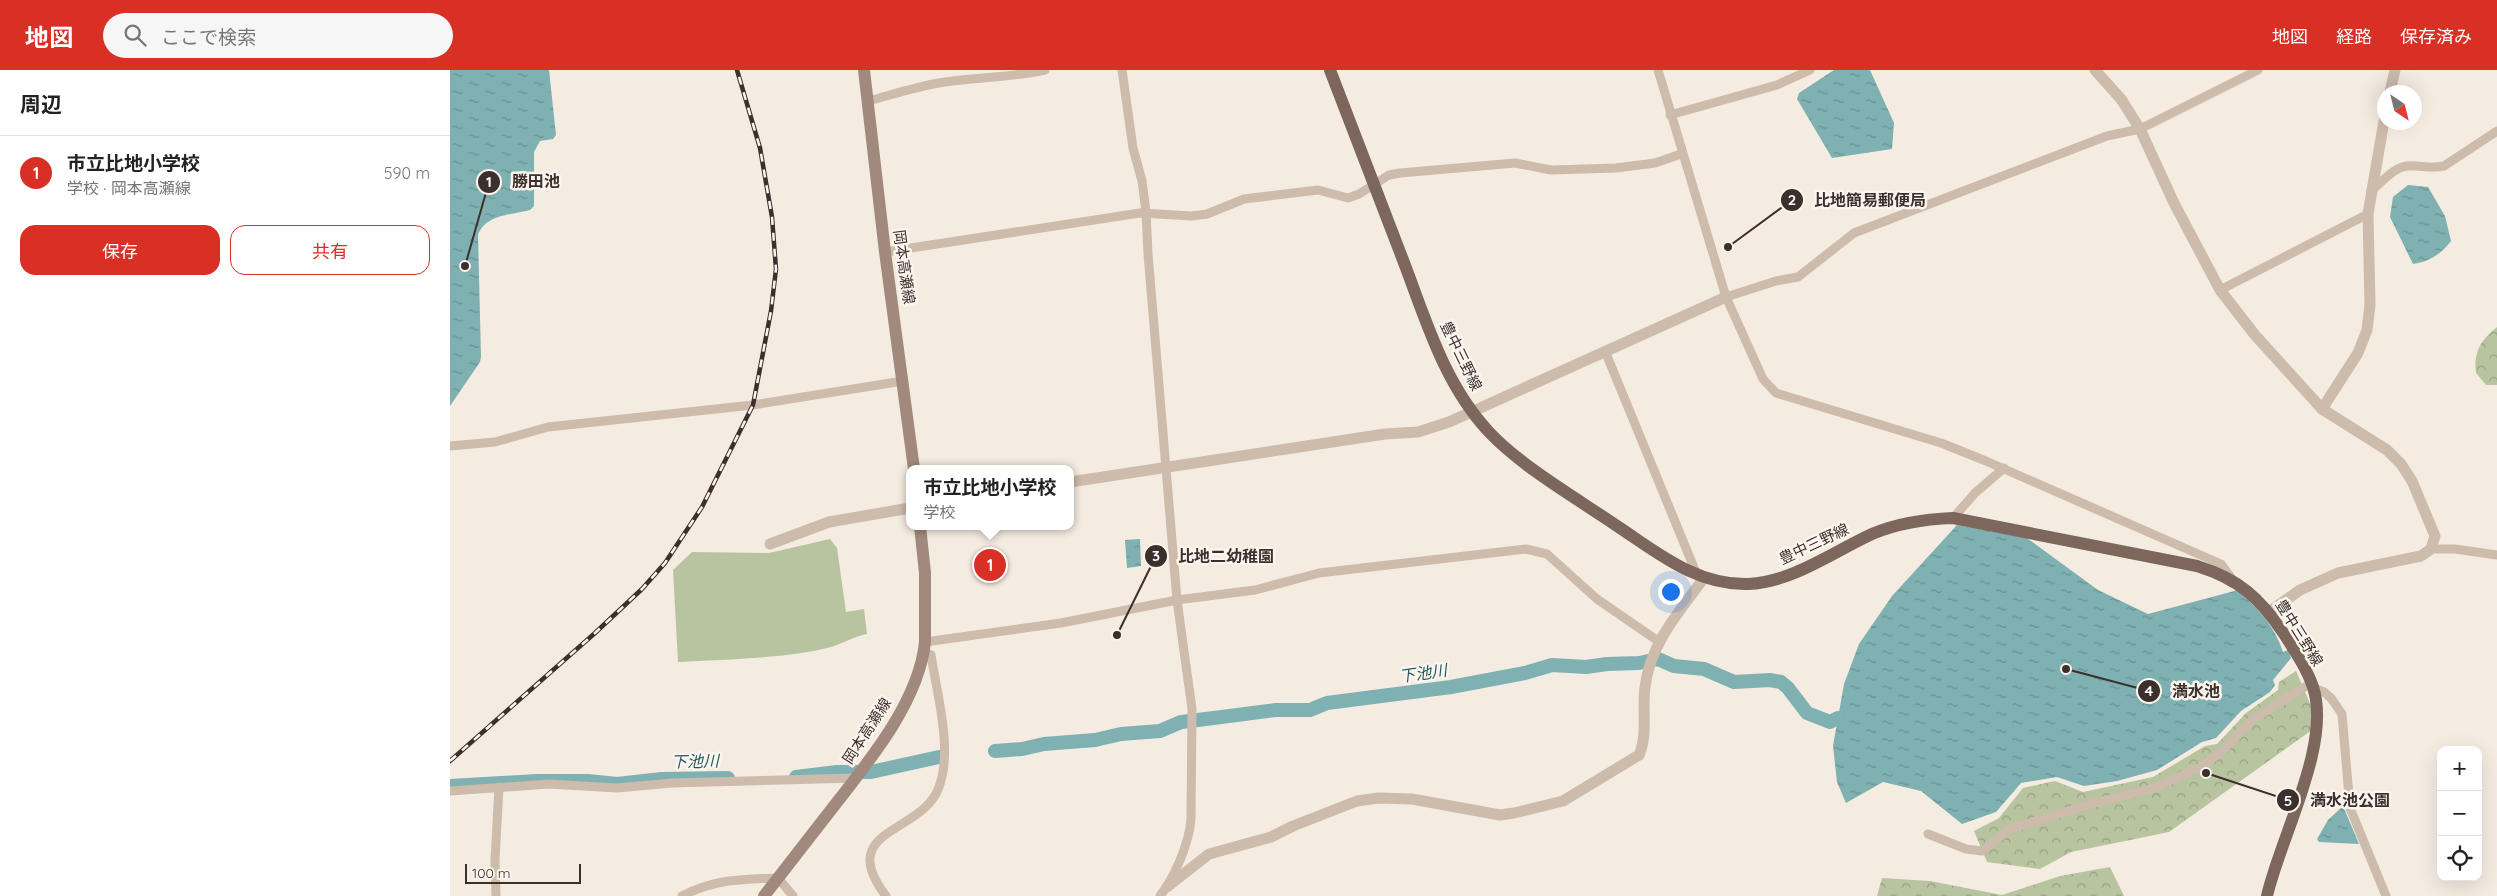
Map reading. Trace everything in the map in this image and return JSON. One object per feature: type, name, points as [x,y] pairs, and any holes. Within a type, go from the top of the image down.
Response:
[{"type":"main road","name":"岡本高瀬線","points":[[864,70],[885,252],[914,465]]},
{"type":"main road","name":"豊中三野線","points":[[1330,70],[1438,352],[1448,373],[1472,411],[1489,432],[1519,458],[1658,553],[1700,577],[1735,584],[1766,582],[1788,575],[1889,528],[1919,520],[1953,518],[2197,566],[2244,587],[2269,612],[2297,655],[2312,686],[2317,717],[2314,749],[2267,896]]},
{"type":"main road","name":"岡本高瀬線","points":[[764,896],[860,773],[886,737],[907,700],[924,647],[925,589],[920,530]]},
{"type":"street","points":[[868,101],[938,83],[1004,74],[1021,76],[1045,70]]},
{"type":"street","points":[[1122,70],[1133,148],[1142,181],[1146,212],[1176,600],[1192,709],[1190,830],[1163,891]]},
{"type":"street","points":[[1658,70],[1726,297],[1763,379],[1776,393],[1941,443],[2004,468],[2221,564],[2232,580]]},
{"type":"street","points":[[1670,115],[1777,85],[1810,70]]},
{"type":"street","points":[[2095,70],[2121,99],[2140,129],[2174,203],[2220,290],[2255,335],[2322,408],[2387,450],[2401,464],[2412,481],[2432,526],[2435,536],[2431,550]]},
{"type":"street","points":[[1074,481],[1385,434],[1418,432],[1472,411],[1604,350],[1726,297],[1798,276],[1854,233],[2107,136],[2140,129],[2258,70]]},
{"type":"street","points":[[2392,85],[2395,70]]},
{"type":"street","points":[[2322,408],[2358,353],[2367,330],[2370,305],[2368,214],[2382,130]]},
{"type":"street","points":[[2371,191],[2400,167],[2434,168],[2444,166],[2497,131]]},
{"type":"street","points":[[885,252],[1146,212],[1192,216],[1207,214],[1244,199],[1318,190],[1348,198],[1374,186],[1389,175],[1400,172],[1515,164],[1551,170],[1616,168],[1655,163],[1682,154]]},
{"type":"street","points":[[2220,290],[2368,214]]},
{"type":"street","points":[[1163,891],[1209,854],[1271,837],[1357,800],[1378,798],[1412,799],[1500,815],[1563,801],[1639,755],[1644,745],[1645,688],[1652,654],[1658,641],[1700,577],[1604,350]]},
{"type":"street","points":[[450,446],[494,442],[548,427],[753,405],[903,381]]},
{"type":"street","points":[[1953,518],[1975,493],[2004,468]]},
{"type":"street","points":[[770,544],[829,522],[906,509]]},
{"type":"street","points":[[924,647],[1061,623],[1176,600],[1255,590],[1319,573],[1526,549],[1547,554],[1597,598],[1658,641]]},
{"type":"street","points":[[2269,612],[2300,590],[2338,573],[2421,556],[2431,550],[2455,549],[2497,555]]},
{"type":"street","points":[[886,896],[872,870],[870,857],[876,842],[884,834],[917,816],[931,803],[939,788],[943,771],[945,753],[931,655],[924,647]]},
{"type":"street","points":[[1928,834],[1966,849],[1982,852],[2010,829],[2091,804],[2154,788],[2201,767],[2222,751],[2252,720],[2312,686],[2331,698],[2342,714],[2350,808],[2386,896]]},
{"type":"street","points":[[450,791],[548,784],[617,788],[860,773]]},
{"type":"street","points":[[496,896],[495,860],[499,788]]},
{"type":"street","points":[[682,896],[703,886],[738,879],[778,878],[793,896]]},
{"type":"green space","points":[[2497,327],[2497,385],[2486,385],[2476,373],[2477,353],[2479,347]]},
{"type":"green space","points":[[830,539],[837,548],[846,612],[864,609],[867,634],[831,647],[794,654],[678,662],[673,570],[692,552],[769,553]]},
{"type":"green space","points":[[2296,671],[2311,706],[2312,730],[2169,832],[2071,852],[2040,869],[1987,862],[1974,831],[1999,818],[2023,788],[2055,781],[2083,792],[2153,777],[2205,746],[2217,744],[2246,713],[2278,690],[2279,682]]},
{"type":"green space","points":[[2110,867],[2124,896],[1877,896],[1882,878],[1930,881],[2002,895],[2060,876]]},
{"type":"water","points":[[450,70],[549,70],[556,135],[553,139],[540,141],[534,152],[534,206],[530,210],[499,217],[486,223],[478,235],[481,357],[480,362],[450,406]]},
{"type":"water","points":[[1834,70],[1870,70],[1894,123],[1892,149],[1832,158],[1797,99],[1799,93]]},
{"type":"water","points":[[2408,185],[2428,187],[2445,216],[2451,241],[2434,257],[2413,264],[2390,217],[2393,197]]},
{"type":"water","points":[[1957,525],[2027,538],[2098,590],[2148,614],[2238,590],[2265,618],[2280,643],[2283,652],[2288,650],[2291,658],[2273,680],[2275,685],[2270,692],[2241,711],[2216,738],[2202,742],[2157,770],[2117,781],[2084,786],[2057,777],[2021,783],[1996,812],[1962,824],[1921,791],[1883,782],[1846,803],[1837,782],[1833,746],[1844,684],[1859,644],[1892,596]]},
{"type":"water","points":[[1140,539],[1141,566],[1127,568],[1125,540]]},
{"type":"water","points":[[2343,806],[2359,844],[2319,842],[2317,839],[2328,820]]},
{"type":"waterway","name":"下池川","points":[[995,751],[1022,749],[1044,744],[1095,740],[1121,734],[1160,731],[1181,722],[1276,710],[1310,710],[1327,703],[1451,687],[1525,673],[1552,665],[1586,667],[1639,663],[1658,659],[1674,666],[1704,669],[1734,682],[1770,680],[1781,682],[1788,688],[1807,713],[1830,722],[1838,718]]},
{"type":"waterway","name":"下池川","points":[[796,777],[837,772],[871,772],[939,757]]},
{"type":"waterway","name":"下池川","points":[[450,786],[537,781],[588,781],[617,784],[662,779],[728,778]]},
{"type":"railway","points":[[450,761],[595,633],[642,589],[665,563],[702,507],[753,405],[771,311],[776,269],[772,217],[760,148],[737,70]]},
{"type":"place","name":"比地簡易郵便局","points":[[1728,247]]},
{"type":"place","name":"勝田池","points":[[465,266]]},
{"type":"place","name":"市立比地小学校","points":[[990,565]]},
{"type":"place","name":"比地二幼稚園","points":[[1117,635]]},
{"type":"place","name":"満水池","points":[[2066,669]]},
{"type":"place","name":"満水池公園","points":[[2206,773]]}]
